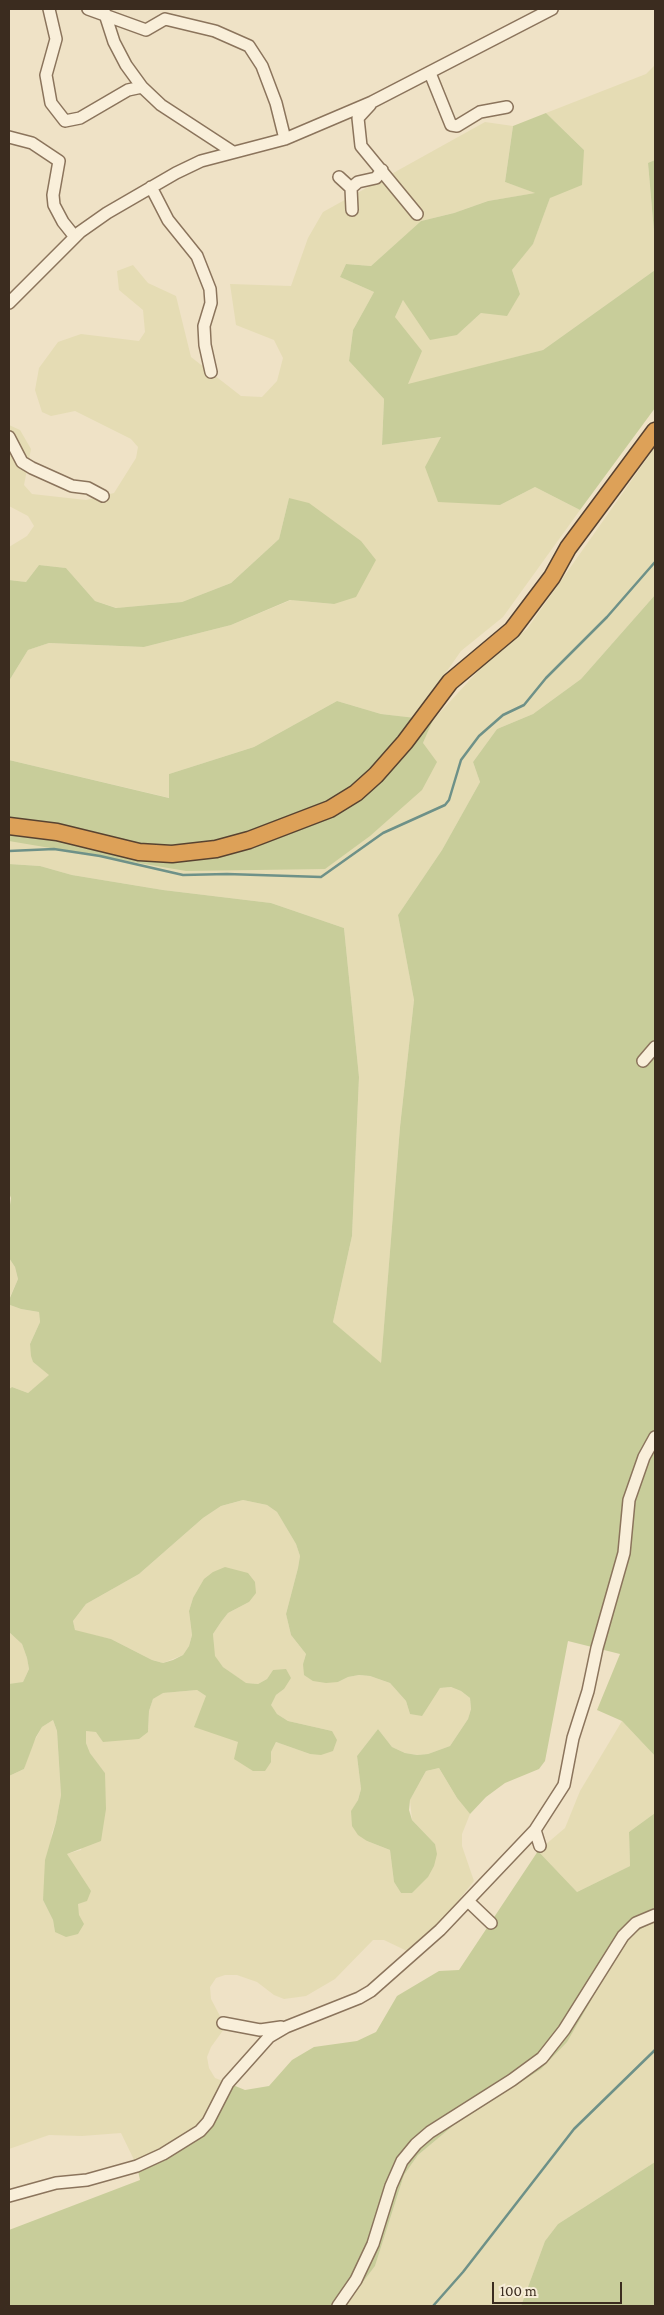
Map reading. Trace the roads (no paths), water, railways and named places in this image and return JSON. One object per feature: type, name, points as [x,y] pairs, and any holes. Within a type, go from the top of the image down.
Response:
[{"type":"highway","points":[[9,826],[57,832],[139,852],[172,854],[216,849],[249,840],[330,809],[356,793],[376,775],[405,742],[450,682],[512,630],[552,577],[568,548],[655,431]]},
{"type":"street","points":[[48,9],[56,39],[46,75],[51,103],[65,121],[80,118],[128,90],[142,86]]},
{"type":"street","points":[[88,9],[104,12],[146,30],[162,14],[215,31],[253,49],[262,66],[276,104],[285,139]]},
{"type":"street","points":[[9,304],[75,237],[107,213],[151,187],[201,161],[285,139],[372,102],[552,9]]},
{"type":"street","points":[[104,12],[114,42],[126,66],[142,86],[174,114],[233,152]]},
{"type":"street","points":[[430,73],[451,125],[457,126],[480,112],[507,107]]},
{"type":"street","points":[[372,102],[358,118],[361,146],[416,214]]},
{"type":"street","points":[[9,136],[32,143],[59,161],[53,195],[54,205],[75,237]]},
{"type":"street","points":[[351,188],[358,182],[376,178],[382,170]]},
{"type":"street","points":[[339,177],[351,188],[352,210]]},
{"type":"street","points":[[151,187],[168,220],[197,256],[210,289],[211,303],[204,326],[204,335],[205,352],[211,372]]},
{"type":"street","points":[[9,437],[22,462],[72,486],[88,488],[103,496]]},
{"type":"street","points":[[642,1061],[655,1047]]},
{"type":"street","points":[[9,2196],[56,2183],[87,2180],[137,2166],[163,2154],[203,2128],[228,2083],[246,2060],[269,2037],[286,2027],[344,2005],[371,1991],[440,1930],[535,1830],[564,1785],[573,1738],[588,1691],[597,1648],[624,1553],[629,1500],[644,1457],[655,1437]]},
{"type":"street","points":[[535,1830],[540,1846]]},
{"type":"street","points":[[468,1901],[491,1923]]},
{"type":"street","points":[[338,2306],[356,2280],[373,2244],[391,2186],[402,2161],[416,2144],[430,2132],[512,2080],[542,2058],[564,2030],[623,1936],[636,1923],[655,1915]]},
{"type":"street","points":[[222,2024],[260,2030],[286,2027]]},
{"type":"waterway","points":[[9,851],[54,849],[100,856],[183,875],[227,874],[321,877],[383,833],[445,805],[449,800],[461,760],[479,736],[503,715],[524,705],[546,678],[607,617],[655,562]]},
{"type":"waterway","points":[[433,2306],[463,2272],[574,2129],[655,2050]]}]
